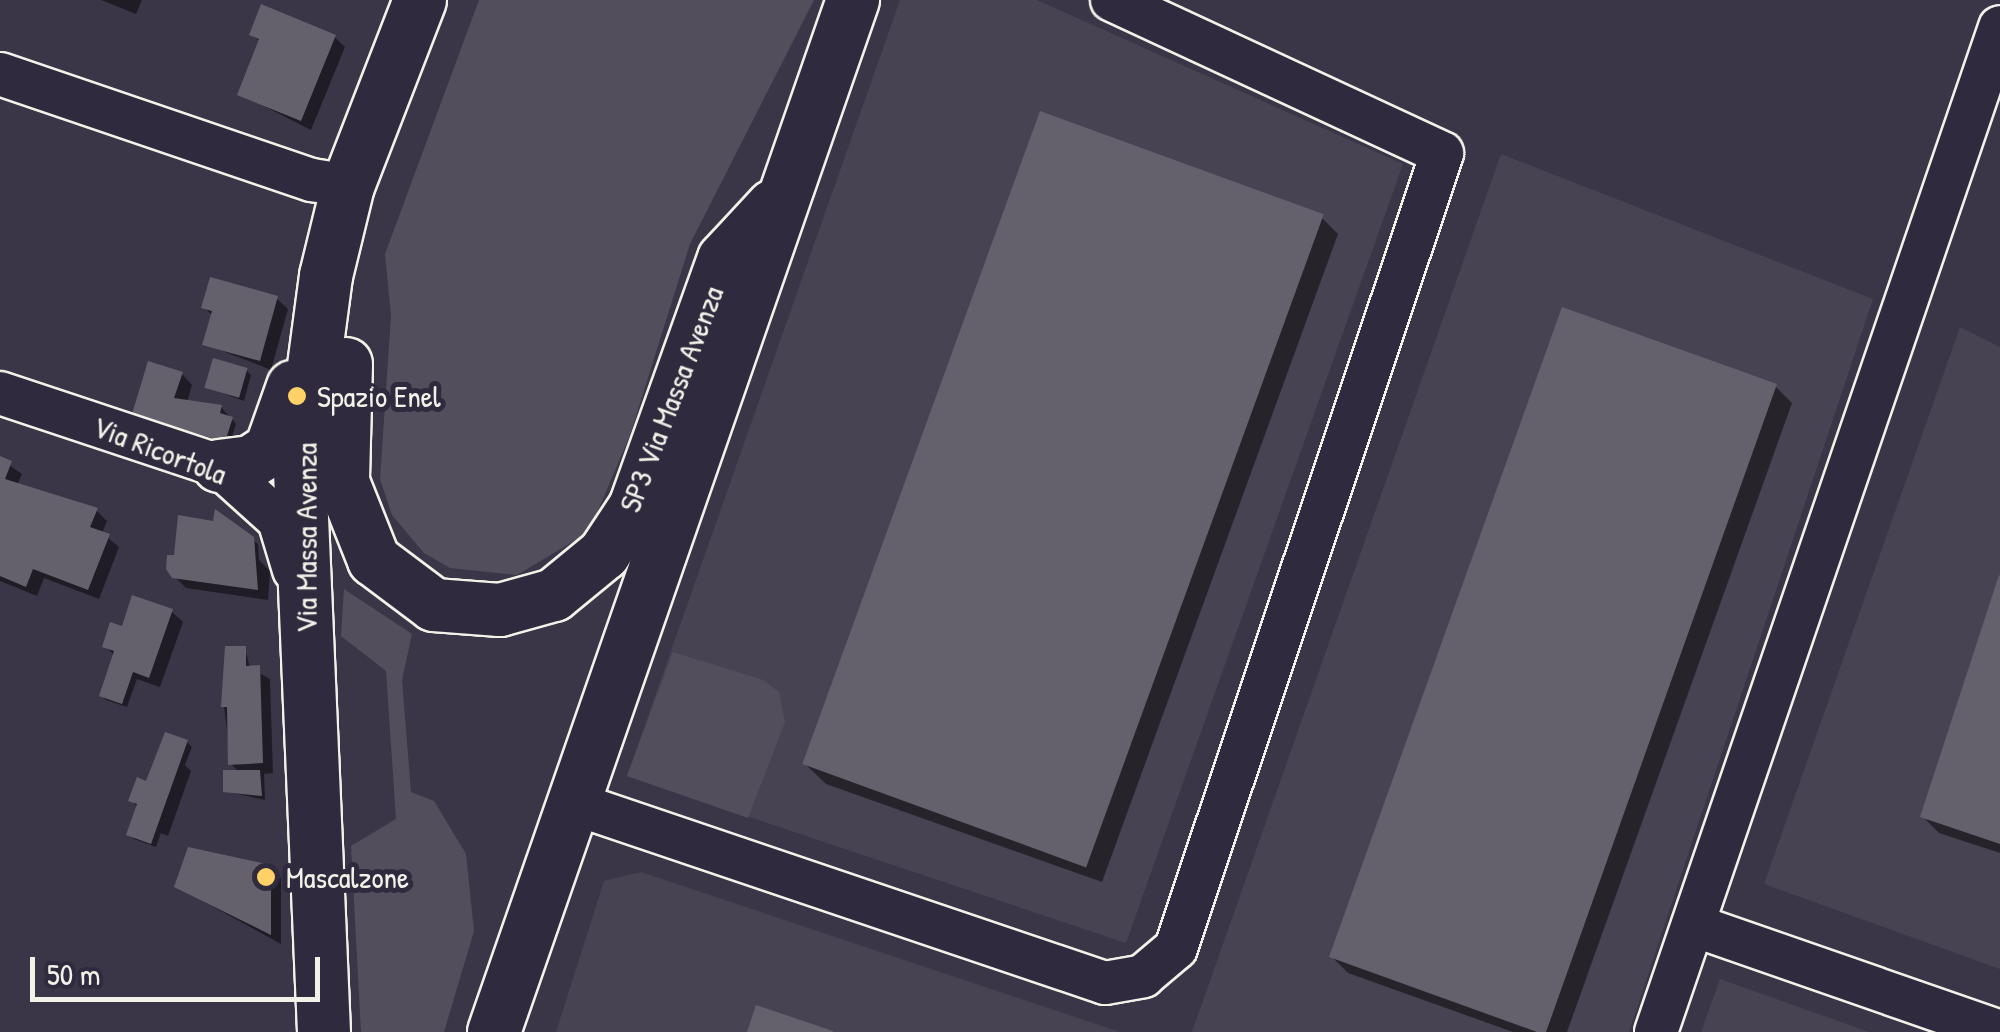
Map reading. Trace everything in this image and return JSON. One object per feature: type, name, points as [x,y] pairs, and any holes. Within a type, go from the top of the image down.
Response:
[{"type":"main road","name":"Via Massa Avenza","points":[[324,1032],[300,472],[326,276],[348,186],[420,0]]},
{"type":"main road","name":"SP3 Via Massa Avenza","points":[[576,804],[853,0]]},
{"type":"main road","name":"SP3 Via Massa Avenza","points":[[326,276],[347,350],[343,482],[374,560],[434,606],[500,610],[554,594],[604,554],[635,507],[724,259],[788,190]]},
{"type":"main road","points":[[219,466],[251,462],[271,449],[288,414],[300,342],[326,276]]},
{"type":"main road","points":[[494,1032],[576,804]]},
{"type":"street","points":[[576,804],[1105,983],[1143,976],[1176,948],[1442,153],[1112,0]]},
{"type":"street","points":[[1656,1032],[2000,26]]},
{"type":"street","points":[[0,74],[312,180],[348,186]]},
{"type":"street","name":"Via Ricortola","points":[[0,393],[219,466],[279,520],[303,604]]},
{"type":"street","points":[[1693,925],[2000,1032]]},
{"type":"shaded area","points":[[479,0],[814,0],[690,244],[630,435],[589,532],[517,575],[450,568],[424,553],[392,515],[380,479],[391,316],[385,254]]},
{"type":"shaded area","points":[[900,0],[1037,0],[1403,164],[1126,943],[627,776]]},
{"type":"shaded area","points":[[1501,154],[1873,299],[1629,1032],[1192,1032]]},
{"type":"shaded area","points":[[1960,327],[2000,347],[2000,969],[1764,884]]},
{"type":"shaded area","points":[[344,589],[412,634],[402,680],[411,792],[434,801],[466,854],[474,931],[444,1032],[361,1032],[351,846],[396,819],[386,671],[341,636]]},
{"type":"shaded area","points":[[673,652],[763,680],[779,692],[785,722],[748,818],[627,776]]},
{"type":"shaded area","points":[[641,872],[1120,1032],[556,1032],[604,881]]},
{"type":"shaded area","points":[[1720,979],[1869,1032],[1701,1032]]},
{"type":"building","points":[[261,4],[336,35],[301,121],[237,95],[259,39],[249,35]]},
{"type":"building","points":[[1040,111],[1324,214],[1086,867],[802,764]]},
{"type":"building","points":[[210,277],[278,296],[260,361],[202,345],[212,311],[201,308]]},
{"type":"building","points":[[1562,307],[1777,384],[1546,1032],[1537,1032],[1329,957]]},
{"type":"building","points":[[213,358],[248,368],[239,398],[204,388]]},
{"type":"building","points":[[148,361],[183,372],[174,398],[222,405],[220,413],[233,417],[225,442],[132,414]]},
{"type":"building","points":[[0,456],[12,461],[5,479],[98,508],[90,527],[110,534],[88,590],[33,569],[26,587],[0,576]]},
{"type":"building","points":[[215,509],[254,537],[258,590],[172,578],[166,569],[167,555],[174,555],[178,515],[213,521]]},
{"type":"building","points":[[2000,576],[2000,844],[1920,817]]},
{"type":"building","points":[[132,595],[173,609],[149,678],[133,672],[122,704],[99,696],[114,651],[102,647],[110,622],[122,626]]},
{"type":"building","points":[[225,646],[246,646],[246,666],[260,665],[263,763],[228,765],[227,707],[221,707]]},
{"type":"building","points":[[165,732],[188,740],[151,844],[126,835],[137,804],[128,801],[137,777],[146,781]]},
{"type":"building","points":[[223,770],[260,770],[262,796],[223,792]]},
{"type":"building","points":[[188,847],[271,865],[271,935],[174,887]]},
{"type":"building","points":[[756,1005],[833,1031],[833,1032],[747,1032]]},
{"type":"place","name":"Spazio Enel","points":[[297,396]]},
{"type":"place","name":"Mascalzone","points":[[266,877]]}]
